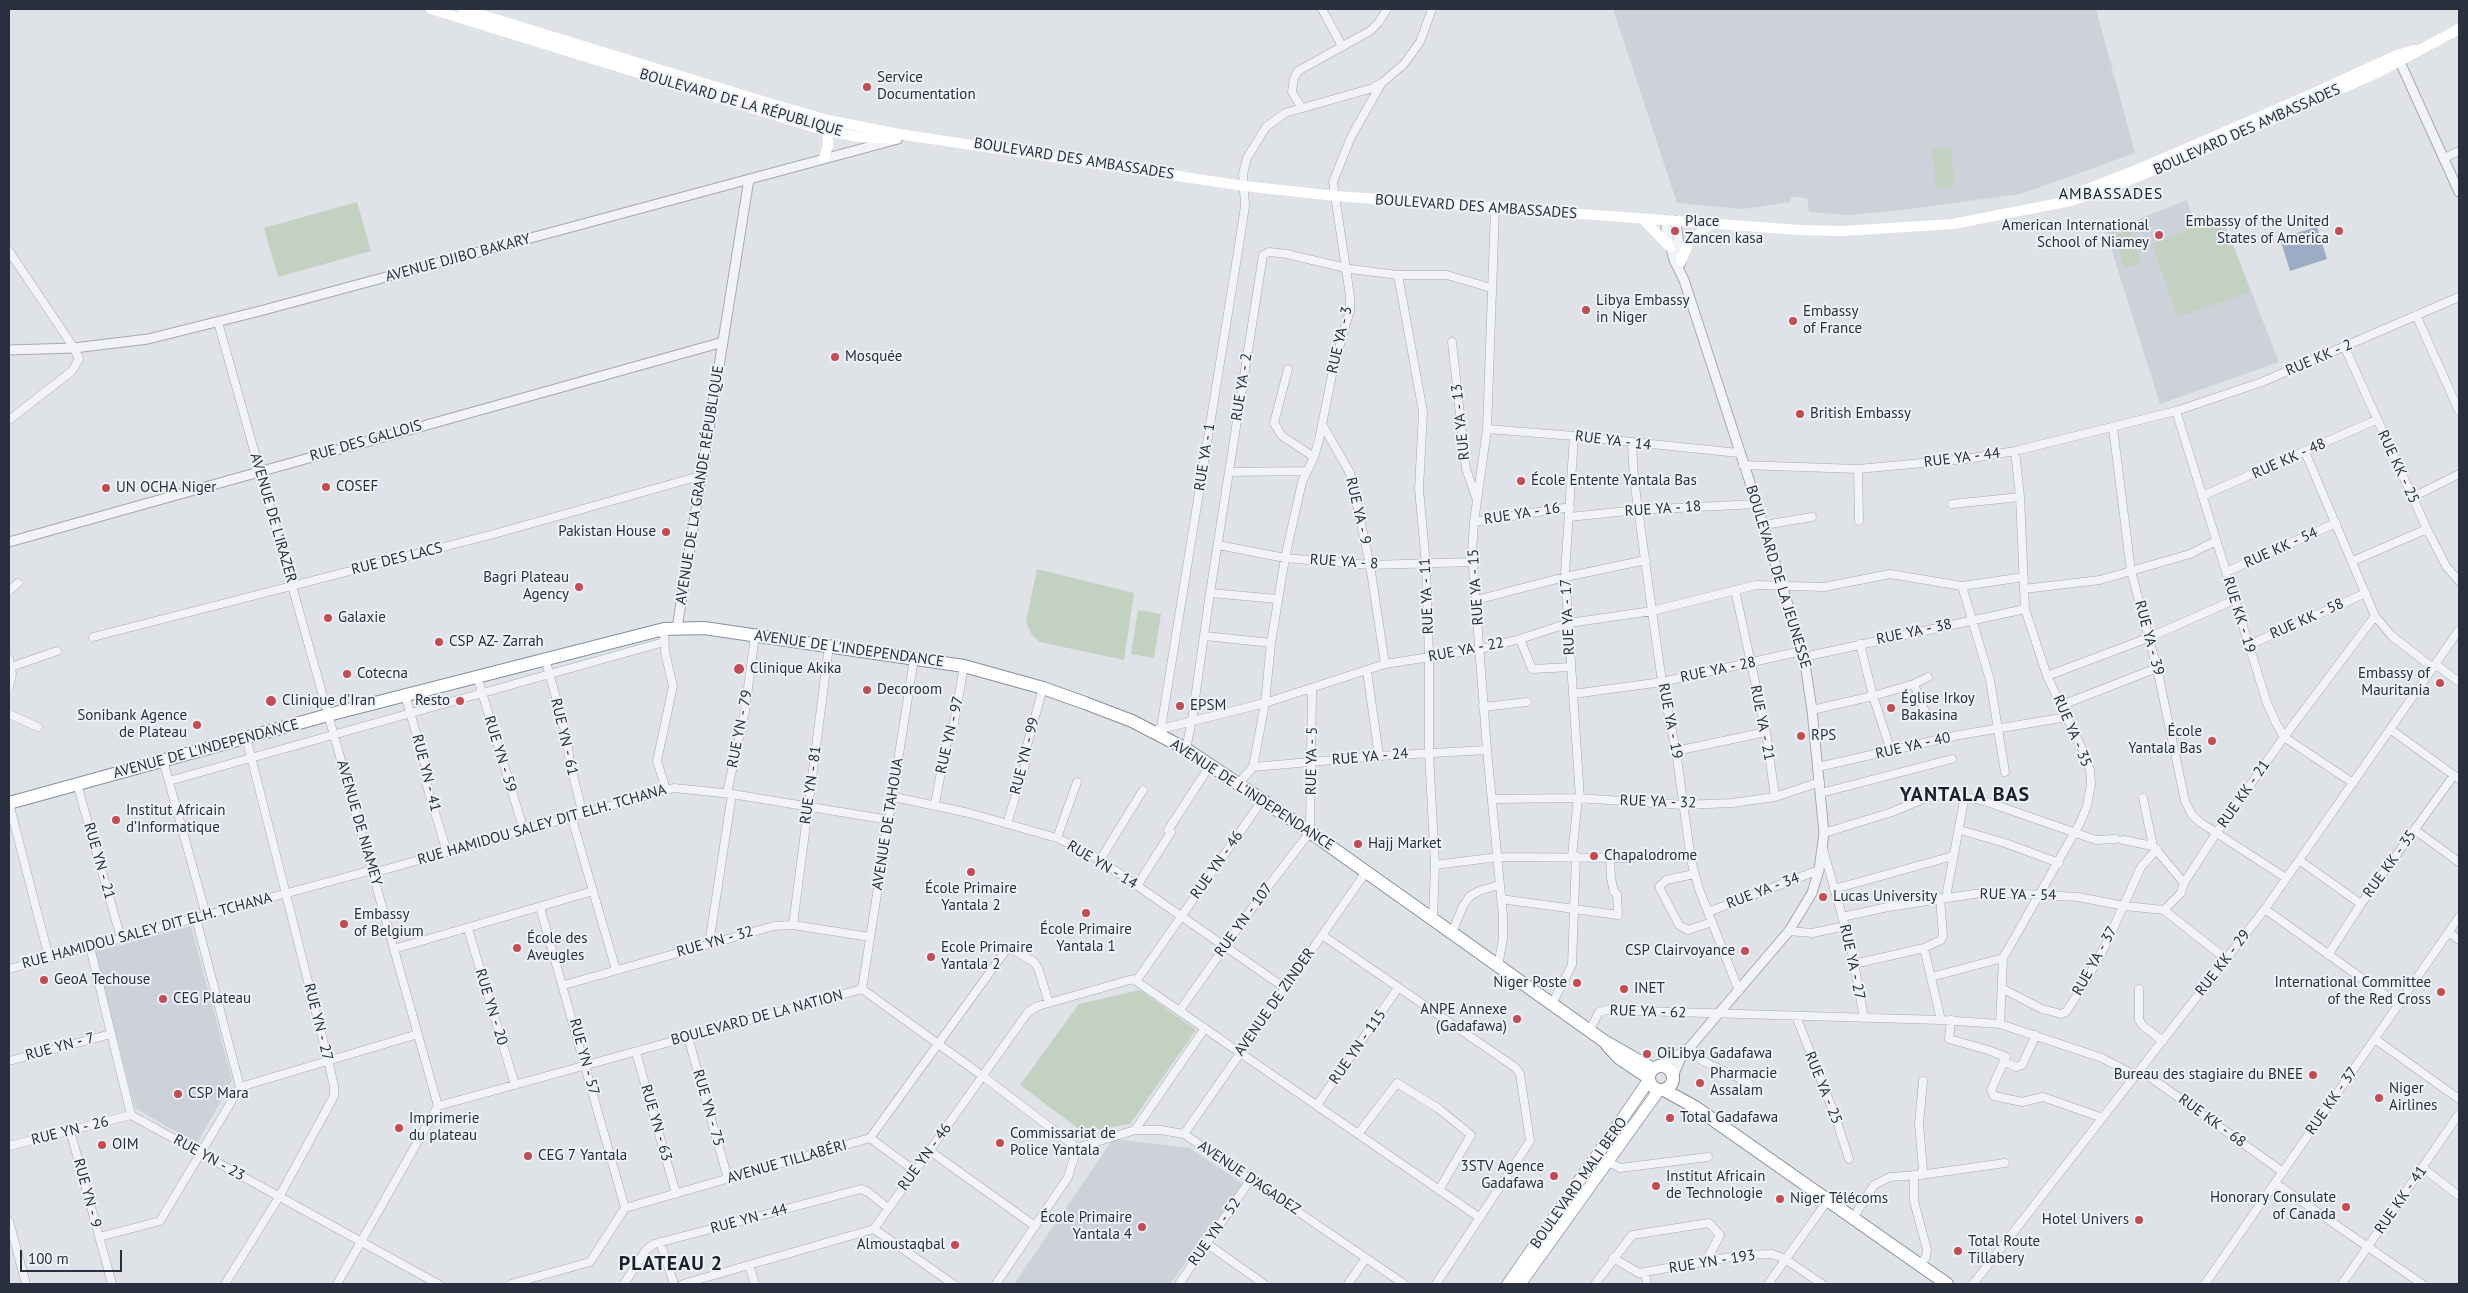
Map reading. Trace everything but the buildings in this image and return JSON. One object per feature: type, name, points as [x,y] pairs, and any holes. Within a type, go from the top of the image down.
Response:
[{"type":"highway","name":"AVENUE DE L'INDEPENDANCE","points":[[9,803],[246,737],[545,658],[668,633],[704,628],[964,666],[1044,688],[1157,730],[1211,764],[1310,832],[1604,1041],[1653,1073]]},
{"type":"highway","points":[[1667,1084],[1669,1069],[1653,1073],[1652,1086],[1667,1084],[1695,1107],[1947,1284]]},
{"type":"main road","name":"BOULEVARD DE LA RÉPUBLIQUE","points":[[431,9],[506,28],[639,68],[771,109],[826,131],[859,137],[917,137]]},
{"type":"main road","name":"BOULEVARD DE LA RÉPUBLIQUE","points":[[463,9],[506,28]]},
{"type":"main road","name":"BOULEVARD DES AMBASSADES","points":[[917,137],[1244,186],[1336,196],[1800,230],[1890,229],[1953,224],[2037,208],[2070,201],[2127,183],[2400,62],[2459,29]]},
{"type":"main road","name":"BOULEVARD DES AMBASSADES","points":[[2037,208],[2141,168],[2397,55],[2424,48]]},
{"type":"main road","name":"BOULEVARD DE LA RÉPUBLIQUE","points":[[771,109],[899,137]]},
{"type":"main road","points":[[824,158],[828,145],[826,131],[828,120]]},
{"type":"main road","points":[[1643,219],[1670,247]]},
{"type":"main road","points":[[1681,261],[1689,242],[1710,224]]},
{"type":"main road","name":"BOULEVARD MALI BERO","points":[[1520,1284],[1602,1159],[1653,1073]]},
{"type":"main road","name":"BOULEVARD MALI BERO","points":[[1508,1284],[1602,1159],[1667,1084]]},
{"type":"street","points":[[1322,9],[1342,46]]},
{"type":"street","points":[[1301,107],[1292,92],[1294,78],[1298,71],[1370,31],[1379,22],[1387,9]]},
{"type":"street","points":[[1382,82],[1404,64],[1420,42],[1432,9]]},
{"type":"street","points":[[2400,62],[2459,192]]},
{"type":"street","name":"RUE YA - 1","points":[[1157,730],[1239,245],[1244,206],[1243,174],[1247,158],[1266,127],[1278,117],[1301,107],[1373,88],[1382,82]]},
{"type":"street","name":"RUE YA - 3","points":[[1253,767],[1265,703],[1271,642],[1285,558],[1302,482],[1314,457],[1334,364],[1350,310],[1334,182],[1351,137],[1382,82]]},
{"type":"street","name":"AVENUE DJIBO BAKARY","points":[[9,350],[74,348],[148,339],[218,322],[899,137]]},
{"type":"street","points":[[2444,158],[2459,151]]},
{"type":"street","name":"AVENUE DE LA GRANDE RÉPUBLIQUE","points":[[668,633],[700,476],[749,179]]},
{"type":"street","name":"RUE YA - 15","points":[[1494,208],[1487,429],[1474,522],[1472,562],[1480,648],[1486,750],[1493,799],[1503,929],[1498,966]]},
{"type":"street","points":[[1671,221],[1684,280]]},
{"type":"street","name":"BOULEVARD DE LA JEUNESSE","points":[[1671,221],[1670,247],[1684,280],[1739,454],[1764,525],[1803,654],[1812,710],[1824,833],[1819,870],[1809,899],[1789,931],[1687,1050]]},
{"type":"street","points":[[9,251],[74,348],[79,359],[76,368],[9,420]]},
{"type":"street","name":"RUE YA - 2","points":[[1186,749],[1263,255],[1269,252],[1301,256],[1346,269],[1398,275],[1447,275],[1491,288]]},
{"type":"street","name":"RUE YA - 11","points":[[1398,275],[1423,412],[1419,489],[1426,565],[1429,656],[1429,753],[1435,865],[1433,919]]},
{"type":"street","name":"RUE KK - 2","points":[[2176,412],[2262,382],[2345,348],[2459,297]]},
{"type":"street","points":[[2416,315],[2458,407]]},
{"type":"street","name":"AVENUE DE L'IRAZER","points":[[218,322],[328,715]]},
{"type":"street","name":"RUE DES GALLOIS","points":[[9,542],[723,342]]},
{"type":"street","name":"RUE YA - 13","points":[[1452,342],[1466,469],[1477,500]]},
{"type":"street","name":"RUE KK - 25","points":[[2345,348],[2426,529],[2446,566],[2459,581]]},
{"type":"street","points":[[1288,369],[1274,417],[1274,423],[1282,436],[1314,457]]},
{"type":"street","name":"RUE YA - 44","points":[[1743,465],[1858,469],[1966,460],[2015,451],[2176,412]]},
{"type":"street","name":"RUE KK - 19","points":[[2176,412],[2267,703],[2284,737],[2353,783]]},
{"type":"street","name":"RUE KK - 48","points":[[2202,496],[2376,420]]},
{"type":"street","name":"RUE YA - 9","points":[[1322,424],[1350,473],[1370,565],[1385,664]]},
{"type":"street","name":"RUE YA - 39","points":[[2113,428],[2131,571],[2157,668],[2185,801],[2192,815],[2286,878]]},
{"type":"street","name":"RUE YA - 14","points":[[1487,429],[1574,436],[1632,444],[1739,454]]},
{"type":"street","name":"RUE YA - 17","points":[[1552,1004],[1572,969],[1576,908],[1574,856],[1579,798],[1565,577],[1574,436]]},
{"type":"street","name":"RUE YA - 19","points":[[1632,444],[1638,510],[1662,682],[1676,750],[1694,874],[1739,991]]},
{"type":"street","name":"RUE YA - 35","points":[[2003,958],[2075,833],[2087,806],[2090,784],[2090,770],[2084,753],[2047,676],[2025,609],[2020,497],[2015,451]]},
{"type":"street","points":[[2306,452],[2375,616],[2392,636],[2459,682]]},
{"type":"street","points":[[1858,469],[1859,521]]},
{"type":"street","points":[[1229,472],[1307,470]]},
{"type":"street","points":[[2412,498],[2459,474]]},
{"type":"street","name":"RUE DES LACS","points":[[93,637],[494,534],[700,476]]},
{"type":"street","points":[[1952,504],[2020,497]]},
{"type":"street","name":"RUE YA - 18","points":[[1569,517],[1638,510],[1757,504]]},
{"type":"street","name":"RUE YA - 16","points":[[1474,522],[1570,507]]},
{"type":"street","points":[[1764,525],[1812,517]]},
{"type":"street","name":"RUE KK - 54","points":[[2226,572],[2336,523]]},
{"type":"street","points":[[2353,561],[2426,529]]},
{"type":"street","points":[[2024,589],[2100,580],[2190,554],[2216,541]]},
{"type":"street","name":"RUE YA - 8","points":[[1218,545],[1285,558],[1370,565],[1426,565],[1472,562]]},
{"type":"street","points":[[1476,600],[1565,577],[1646,560]]},
{"type":"street","name":"RUE YA - 22","points":[[1157,730],[1312,690],[1385,664],[1480,648],[1520,639],[1569,623],[1652,611],[1756,585],[1782,584],[1804,587],[1840,585],[1863,578],[1890,574],[1962,586],[1988,584],[2024,577]]},
{"type":"street","points":[[9,591],[18,583]]},
{"type":"street","points":[[1962,586],[1990,680],[2005,772]]},
{"type":"street","name":"RUE YA - 21","points":[[1735,590],[1766,732],[1775,797]]},
{"type":"street","points":[[1210,593],[1278,599]]},
{"type":"street","name":"RUE KK - 58","points":[[2249,646],[2366,593]]},
{"type":"street","points":[[2047,676],[2148,638],[2234,600]]},
{"type":"street","name":"RUE YA - 38","points":[[1803,654],[1860,644],[2025,609]]},
{"type":"street","name":"RUE KK - 21","points":[[2164,910],[2180,893],[2184,883],[2217,832],[2284,737],[2375,616]]},
{"type":"street","name":"RUE KK - 29","points":[[1973,1284],[2264,910],[2459,630]]},
{"type":"street","points":[[169,781],[550,674],[668,633],[674,686],[657,761],[666,789]]},
{"type":"street","name":"RUE YN - 79","points":[[709,944],[755,635]]},
{"type":"street","points":[[1205,636],[1271,642]]},
{"type":"street","points":[[1520,639],[1532,669],[1571,667]]},
{"type":"street","points":[[1860,644],[1873,696],[1891,751]]},
{"type":"street","name":"RUE YN - 81","points":[[793,925],[829,646]]},
{"type":"street","points":[[9,687],[10,663],[57,651]]},
{"type":"street","name":"RUE YA - 28","points":[[1573,694],[1662,682],[1803,654]]},
{"type":"street","name":"RUE YN - 61","points":[[545,658],[566,734],[570,763],[583,815]]},
{"type":"street","name":"AVENUE DE TAHOUA","points":[[862,989],[894,797],[914,658]]},
{"type":"street","name":"RUE YN - 97","points":[[935,804],[946,745],[954,729],[964,666]]},
{"type":"street","points":[[2062,705],[2157,668]]},
{"type":"street","points":[[1367,671],[1379,756]]},
{"type":"street","name":"RUE YN - 59","points":[[476,676],[524,831]]},
{"type":"street","points":[[1812,710],[1873,696],[1914,684],[1928,677]]},
{"type":"street","points":[[1914,684],[1926,714]]},
{"type":"street","name":"RUE YN - 99","points":[[1007,824],[1025,765],[1026,749],[1044,688]]},
{"type":"street","name":"RUE YA - 5","points":[[1310,832],[1313,762],[1312,690]]},
{"type":"street","name":"RUE YN - 41","points":[[405,695],[426,764],[427,786],[447,852]]},
{"type":"street","points":[[1483,707],[1527,702]]},
{"type":"street","points":[[9,714],[38,727]]},
{"type":"street","name":"AVENUE DE NIAMEY","points":[[328,715],[438,1106]]},
{"type":"street","name":"RUE YA - 40","points":[[1818,767],[1998,728],[2067,717]]},
{"type":"street","points":[[2390,729],[2456,777]]},
{"type":"street","points":[[1676,750],[1766,732]]},
{"type":"street","name":"RUE YN - 27","points":[[225,1284],[279,1197],[334,1096],[334,1086],[328,1060],[246,737]]},
{"type":"street","name":"RUE YA - 24","points":[[1253,767],[1379,756],[1486,750]]},
{"type":"street","points":[[1821,793],[1952,759]]},
{"type":"street","points":[[164,760],[206,915]]},
{"type":"street","points":[[1137,886],[1211,764]]},
{"type":"street","points":[[1239,783],[1253,767]]},
{"type":"street","name":"RUE KK - 35","points":[[2328,954],[2361,904],[2456,777]]},
{"type":"street","points":[[1057,838],[1077,782]]},
{"type":"street","name":"RUE YA - 32","points":[[1493,799],[1579,798],[1683,805],[1732,803],[1775,797],[1820,782]]},
{"type":"street","name":"RUE YN - 21","points":[[77,784],[121,938]]},
{"type":"street","name":"RUE HAMIDOU SALEY DIT ELH. TCHANA","points":[[9,970],[286,893],[572,819],[666,789],[730,794],[889,820]]},
{"type":"street","points":[[1100,860],[1143,790]]},
{"type":"street","points":[[1824,833],[1892,812],[1938,794],[1952,793],[1965,795],[2096,840],[2120,840],[2155,848]]},
{"type":"street","points":[[1854,964],[1935,945],[1943,936],[1943,898],[1960,830],[1965,795]]},
{"type":"street","name":"RUE YN - 14","points":[[894,797],[935,804],[1057,838],[1100,860],[1285,988]]},
{"type":"street","points":[[2144,798],[2155,848],[2184,883]]},
{"type":"street","name":"RUE YN - 46","points":[[874,1229],[984,1077],[1028,1012],[1050,1003],[1135,980],[1263,800]]},
{"type":"street","points":[[9,803],[49,958]]},
{"type":"street","points":[[572,819],[616,970]]},
{"type":"street","points":[[1960,830],[2005,843],[2059,863]]},
{"type":"street","points":[[2415,830],[2459,862]]},
{"type":"street","name":"RUE YN - 107","points":[[1180,1010],[1224,946],[1310,832]]},
{"type":"street","name":"RUE YA - 37","points":[[2003,989],[2042,1008],[2063,1014],[2085,983],[2125,906],[2140,867],[2155,848]]},
{"type":"street","name":"RUE YA - 27","points":[[1823,849],[1846,926],[1864,1018]]},
{"type":"street","points":[[1435,865],[1498,856],[1633,858]]},
{"type":"street","points":[[1834,889],[1953,856]]},
{"type":"street","points":[[1501,900],[1576,908],[1618,915],[1616,894],[1611,878],[1610,858]]},
{"type":"street","points":[[2299,860],[2361,904]]},
{"type":"street","name":"RUE YA - 34","points":[[1708,912],[1819,870]]},
{"type":"street","name":"AVENUE DE ZINDER","points":[[1184,1134],[1366,872]]},
{"type":"street","points":[[1694,874],[1666,880],[1659,887],[1667,907],[1679,925],[1688,930],[1712,922]]},
{"type":"street","points":[[1452,933],[1463,906],[1470,896],[1479,890],[1499,885]]},
{"type":"street","points":[[394,949],[468,929],[593,891]]},
{"type":"street","name":"RUE YA - 54","points":[[1842,917],[1943,898],[1987,892],[2078,897],[2125,906],[2164,910]]},
{"type":"street","name":"RUE YN - 57","points":[[540,907],[564,985],[625,1208]]},
{"type":"street","points":[[2164,910],[2226,959]]},
{"type":"street","points":[[2264,910],[2399,1004]]},
{"type":"street","name":"RUE KK - 37","points":[[2206,1284],[2459,917]]},
{"type":"street","points":[[196,918],[240,1087]]},
{"type":"street","name":"RUE YN - 32","points":[[564,985],[774,926],[793,925],[870,937]]},
{"type":"street","points":[[1789,931],[1812,933],[1846,926]]},
{"type":"street","name":"RUE YN - 20","points":[[468,929],[515,1085]]},
{"type":"street","points":[[2449,932],[2459,940]]},
{"type":"street","points":[[1322,935],[1516,1068],[1520,1074],[1530,1141],[1436,1284]]},
{"type":"street","points":[[90,947],[131,1116]]},
{"type":"street","points":[[1924,948],[1941,1020]]},
{"type":"street","points":[[915,1171],[870,1138],[1004,952],[1012,949],[1034,962],[1038,968],[1050,1003]]},
{"type":"street","points":[[1931,977],[2003,958],[2000,1024]]},
{"type":"street","points":[[1135,980],[1480,1218]]},
{"type":"street","name":"RUE YN - 115","points":[[1317,1105],[1398,988]]},
{"type":"street","name":"BOULEVARD DE LA NATION","points":[[438,1106],[862,989],[984,1077],[1077,1148]]},
{"type":"street","points":[[2139,989],[2138,1020],[2146,1029],[2163,1041]]},
{"type":"street","name":"RUE YA - 62","points":[[1590,1030],[1597,1014],[1603,1010],[1719,1014]]},
{"type":"street","name":"RUE KK - 68","points":[[1719,1014],[1951,1020],[2000,1024],[2102,1058],[2138,1073],[2283,1172]]},
{"type":"street","name":"RUE YA - 25","points":[[1796,1016],[1835,1116],[1849,1159]]},
{"type":"street","points":[[1951,1020],[1949,1039],[2006,1057],[1991,1090],[1994,1096],[2022,1102],[2043,1097],[2103,1118]]},
{"type":"street","points":[[1135,1130],[1205,1028]]},
{"type":"street","name":"RUE YN - 7","points":[[9,1061],[111,1034]]},
{"type":"street","points":[[99,1237],[160,1221],[240,1087],[418,1034]]},
{"type":"street","points":[[2005,1062],[2016,1067],[2022,1065],[2036,1035]]},
{"type":"street","name":"RUE YN - 75","points":[[688,1037],[728,1179]]},
{"type":"street","points":[[2375,1039],[2459,1098]]},
{"type":"street","points":[[1653,1073],[1687,1050]]},
{"type":"street","points":[[1687,1050],[1705,1062],[1749,1083]]},
{"type":"street","points":[[1667,1084],[1687,1050]]},
{"type":"street","name":"RUE YN - 63","points":[[636,1052],[676,1194]]},
{"type":"street","points":[[1920,1265],[1926,1257],[1927,1250],[1914,1201],[1917,1175],[1923,1170],[1924,1163],[1919,1124],[1923,1081]]},
{"type":"street","points":[[1358,1134],[1397,1083],[1438,1109],[1471,1135],[1439,1190]]},
{"type":"street","points":[[337,1284],[438,1106]]},
{"type":"street","name":"RUE KK - 41","points":[[2342,1284],[2459,1114]]},
{"type":"street","name":"RUE YN - 26","points":[[9,1146],[131,1116]]},
{"type":"street","name":"RUE YN - 23","points":[[131,1116],[438,1284]]},
{"type":"street","name":"RUE YN - 9","points":[[70,1130],[112,1284]]},
{"type":"street","name":"AVENUE D'AGADEZ","points":[[1077,1148],[1135,1130],[1161,1130],[1184,1134],[1404,1284]]},
{"type":"street","name":"AVENUE TILLABÉRI","points":[[625,1208],[870,1138]]},
{"type":"street","points":[[996,1284],[1068,1177],[1077,1148]]},
{"type":"street","points":[[930,1151],[1035,1226]]},
{"type":"street","points":[[1602,1159],[1620,1168],[1708,1157]]},
{"type":"street","points":[[1853,1218],[1874,1185],[1890,1177],[2005,1163]]},
{"type":"street","points":[[2423,1168],[2459,1196]]},
{"type":"street","name":"RUE YN - 52","points":[[1179,1284],[1251,1179]]},
{"type":"street","points":[[2275,1184],[2422,1284]]},
{"type":"street","name":"RUE YN - 44","points":[[624,1284],[646,1250],[660,1242],[861,1189],[868,1192],[888,1208]]},
{"type":"street","points":[[1768,1284],[1784,1259],[1828,1200]]},
{"type":"street","points":[[511,1284],[590,1262],[625,1208]]},
{"type":"street","points":[[9,1221],[26,1284]]},
{"type":"street","points":[[1595,1284],[1632,1235],[1707,1223],[1720,1235],[1705,1262]]},
{"type":"street","points":[[683,1284],[874,1229],[953,1284]]},
{"type":"street","points":[[660,1242],[674,1284]]},
{"type":"street","points":[[1206,1243],[1264,1284]]},
{"type":"street","name":"RUE YN - 193","points":[[1644,1273],[1762,1254],[1772,1254],[1784,1259]]},
{"type":"street","points":[[1348,1284],[1366,1258]]},
{"type":"street","points":[[1613,1258],[1637,1273],[1644,1273],[1647,1284]]},
{"type":"street","points":[[1784,1259],[1822,1284]]},
{"type":"street","points":[[749,1265],[754,1284]]},
{"type":"shaded area","points":[[1613,9],[2096,9],[2135,153],[2021,194],[1902,210],[1848,215],[1809,212],[1807,198],[1791,197],[1790,202],[1743,209],[1677,203]]},
{"type":"shaded area","points":[[2187,200],[2196,227],[2222,217],[2279,362],[2160,404],[2106,232]]},
{"type":"shaded area","points":[[191,926],[232,1080],[197,1144],[135,1108],[94,952]]},
{"type":"shaded area","points":[[1113,1139],[1190,1148],[1243,1184],[1170,1284],[1014,1284]]},
{"type":"green space","points":[[1951,147],[1954,187],[1936,188],[1932,149]]},
{"type":"green space","points":[[357,202],[371,251],[278,277],[264,228]]},
{"type":"green space","points":[[2222,217],[2251,292],[2177,317],[2152,244]]},
{"type":"green space","points":[[2130,230],[2141,263],[2124,268],[2114,235]]},
{"type":"green space","points":[[1037,569],[1134,593],[1124,660],[1040,642],[1032,635],[1026,622]]},
{"type":"green space","points":[[1138,610],[1161,614],[1154,658],[1131,654]]},
{"type":"green space","points":[[1140,990],[1196,1030],[1130,1124],[1083,1132],[1020,1085],[1079,1004]]},
{"type":"water","points":[[2317,227],[2327,259],[2290,271],[2280,238]]},
{"type":"place","name":"Service Documentation","points":[[867,87]]},
{"type":"place","name":"Place Zancen kasa","points":[[1675,231]]},
{"type":"place","name":"Embassy of the United States of America","points":[[2339,231]]},
{"type":"place","name":"American International School of Niamey","points":[[2159,235]]},
{"type":"place","name":"Libya Embassy in Niger","points":[[1586,310]]},
{"type":"place","name":"Embassy of France","points":[[1793,321]]},
{"type":"place","name":"Mosquée","points":[[835,357]]},
{"type":"place","name":"British Embassy","points":[[1800,414]]},
{"type":"place","name":"École Entente Yantala Bas","points":[[1521,481]]},
{"type":"place","name":"COSEF","points":[[326,487]]},
{"type":"place","name":"UN OCHA Niger","points":[[106,488]]},
{"type":"place","name":"Pakistan House","points":[[666,532]]},
{"type":"place","name":"Bagri Plateau Agency","points":[[579,587]]},
{"type":"place","name":"Galaxie","points":[[328,618]]},
{"type":"place","name":"CSP AZ- Zarrah","points":[[439,642]]},
{"type":"place","name":"Clinique Akika","points":[[739,669]]},
{"type":"place","name":"Cotecna","points":[[347,674]]},
{"type":"place","name":"Embassy of Mauritania","points":[[2440,683]]},
{"type":"place","name":"Decoroom","points":[[867,690]]},
{"type":"place","name":"Clinique d'Iran","points":[[271,701]]},
{"type":"place","name":"Resto","points":[[460,701]]},
{"type":"place","name":"EPSM","points":[[1180,706]]},
{"type":"place","name":"Église Irkoy Bakasina","points":[[1891,708]]},
{"type":"place","name":"Sonibank Agence de Plateau","points":[[197,725]]},
{"type":"place","name":"RPS","points":[[1801,736]]},
{"type":"place","name":"École Yantala Bas","points":[[2212,741]]},
{"type":"place","name":"Institut Africain d’Informatique","points":[[116,820]]},
{"type":"place","name":"Hajj Market","points":[[1358,844]]},
{"type":"place","name":"Chapalodrome","points":[[1594,856]]},
{"type":"place","name":"École Primaire Yantala 2","points":[[971,872]]},
{"type":"place","name":"Lucas University","points":[[1823,897]]},
{"type":"place","name":"École Primaire Yantala 1","points":[[1086,913]]},
{"type":"place","name":"Embassy of Belgium","points":[[344,924]]},
{"type":"place","name":"École des Aveugles","points":[[517,948]]},
{"type":"place","name":"CSP Clairvoyance","points":[[1745,951]]},
{"type":"place","name":"Ecole Primaire Yantala 2","points":[[931,957]]},
{"type":"place","name":"GeoA Techouse","points":[[44,980]]},
{"type":"place","name":"Niger Poste","points":[[1577,983]]},
{"type":"place","name":"INET","points":[[1624,989]]},
{"type":"place","name":"International Committee of the Red Cross","points":[[2441,992]]},
{"type":"place","name":"CEG Plateau","points":[[163,999]]},
{"type":"place","name":"ANPE Annexe (Gadafawa)","points":[[1517,1019]]},
{"type":"place","name":"OiLibya Gadafawa","points":[[1647,1054]]},
{"type":"place","name":"Bureau des stagiaire du BNEE","points":[[2313,1075]]},
{"type":"place","name":"Pharmacie Assalam","points":[[1700,1083]]},
{"type":"place","name":"CSP Mara","points":[[178,1094]]},
{"type":"place","name":"Niger Airlines","points":[[2379,1098]]},
{"type":"place","name":"Total Gadafawa","points":[[1670,1118]]},
{"type":"place","name":"Imprimerie du plateau","points":[[399,1128]]},
{"type":"place","name":"Commissariat de Police Yantala","points":[[1000,1143]]},
{"type":"place","name":"OIM","points":[[102,1145]]},
{"type":"place","name":"CEG 7 Yantala","points":[[528,1156]]},
{"type":"place","name":"3STV Agence Gadafawa","points":[[1554,1176]]},
{"type":"place","name":"Institut Africain de Technologie","points":[[1656,1186]]},
{"type":"place","name":"Niger Télécoms","points":[[1780,1199]]},
{"type":"place","name":"Honorary Consulate of Canada","points":[[2346,1207]]},
{"type":"place","name":"Hotel Univers","points":[[2139,1220]]},
{"type":"place","name":"École Primaire Yantala 4","points":[[1142,1227]]},
{"type":"place","name":"Almoustaqbal","points":[[955,1245]]},
{"type":"place","name":"Total Route Tillabery","points":[[1958,1251]]},
{"type":"district","name":"AMBASSADES","points":[[2111,194]]},
{"type":"district","name":"YANTALA BAS","points":[[1965,795]]},
{"type":"district","name":"PLATEAU 2","points":[[671,1264]]}]
